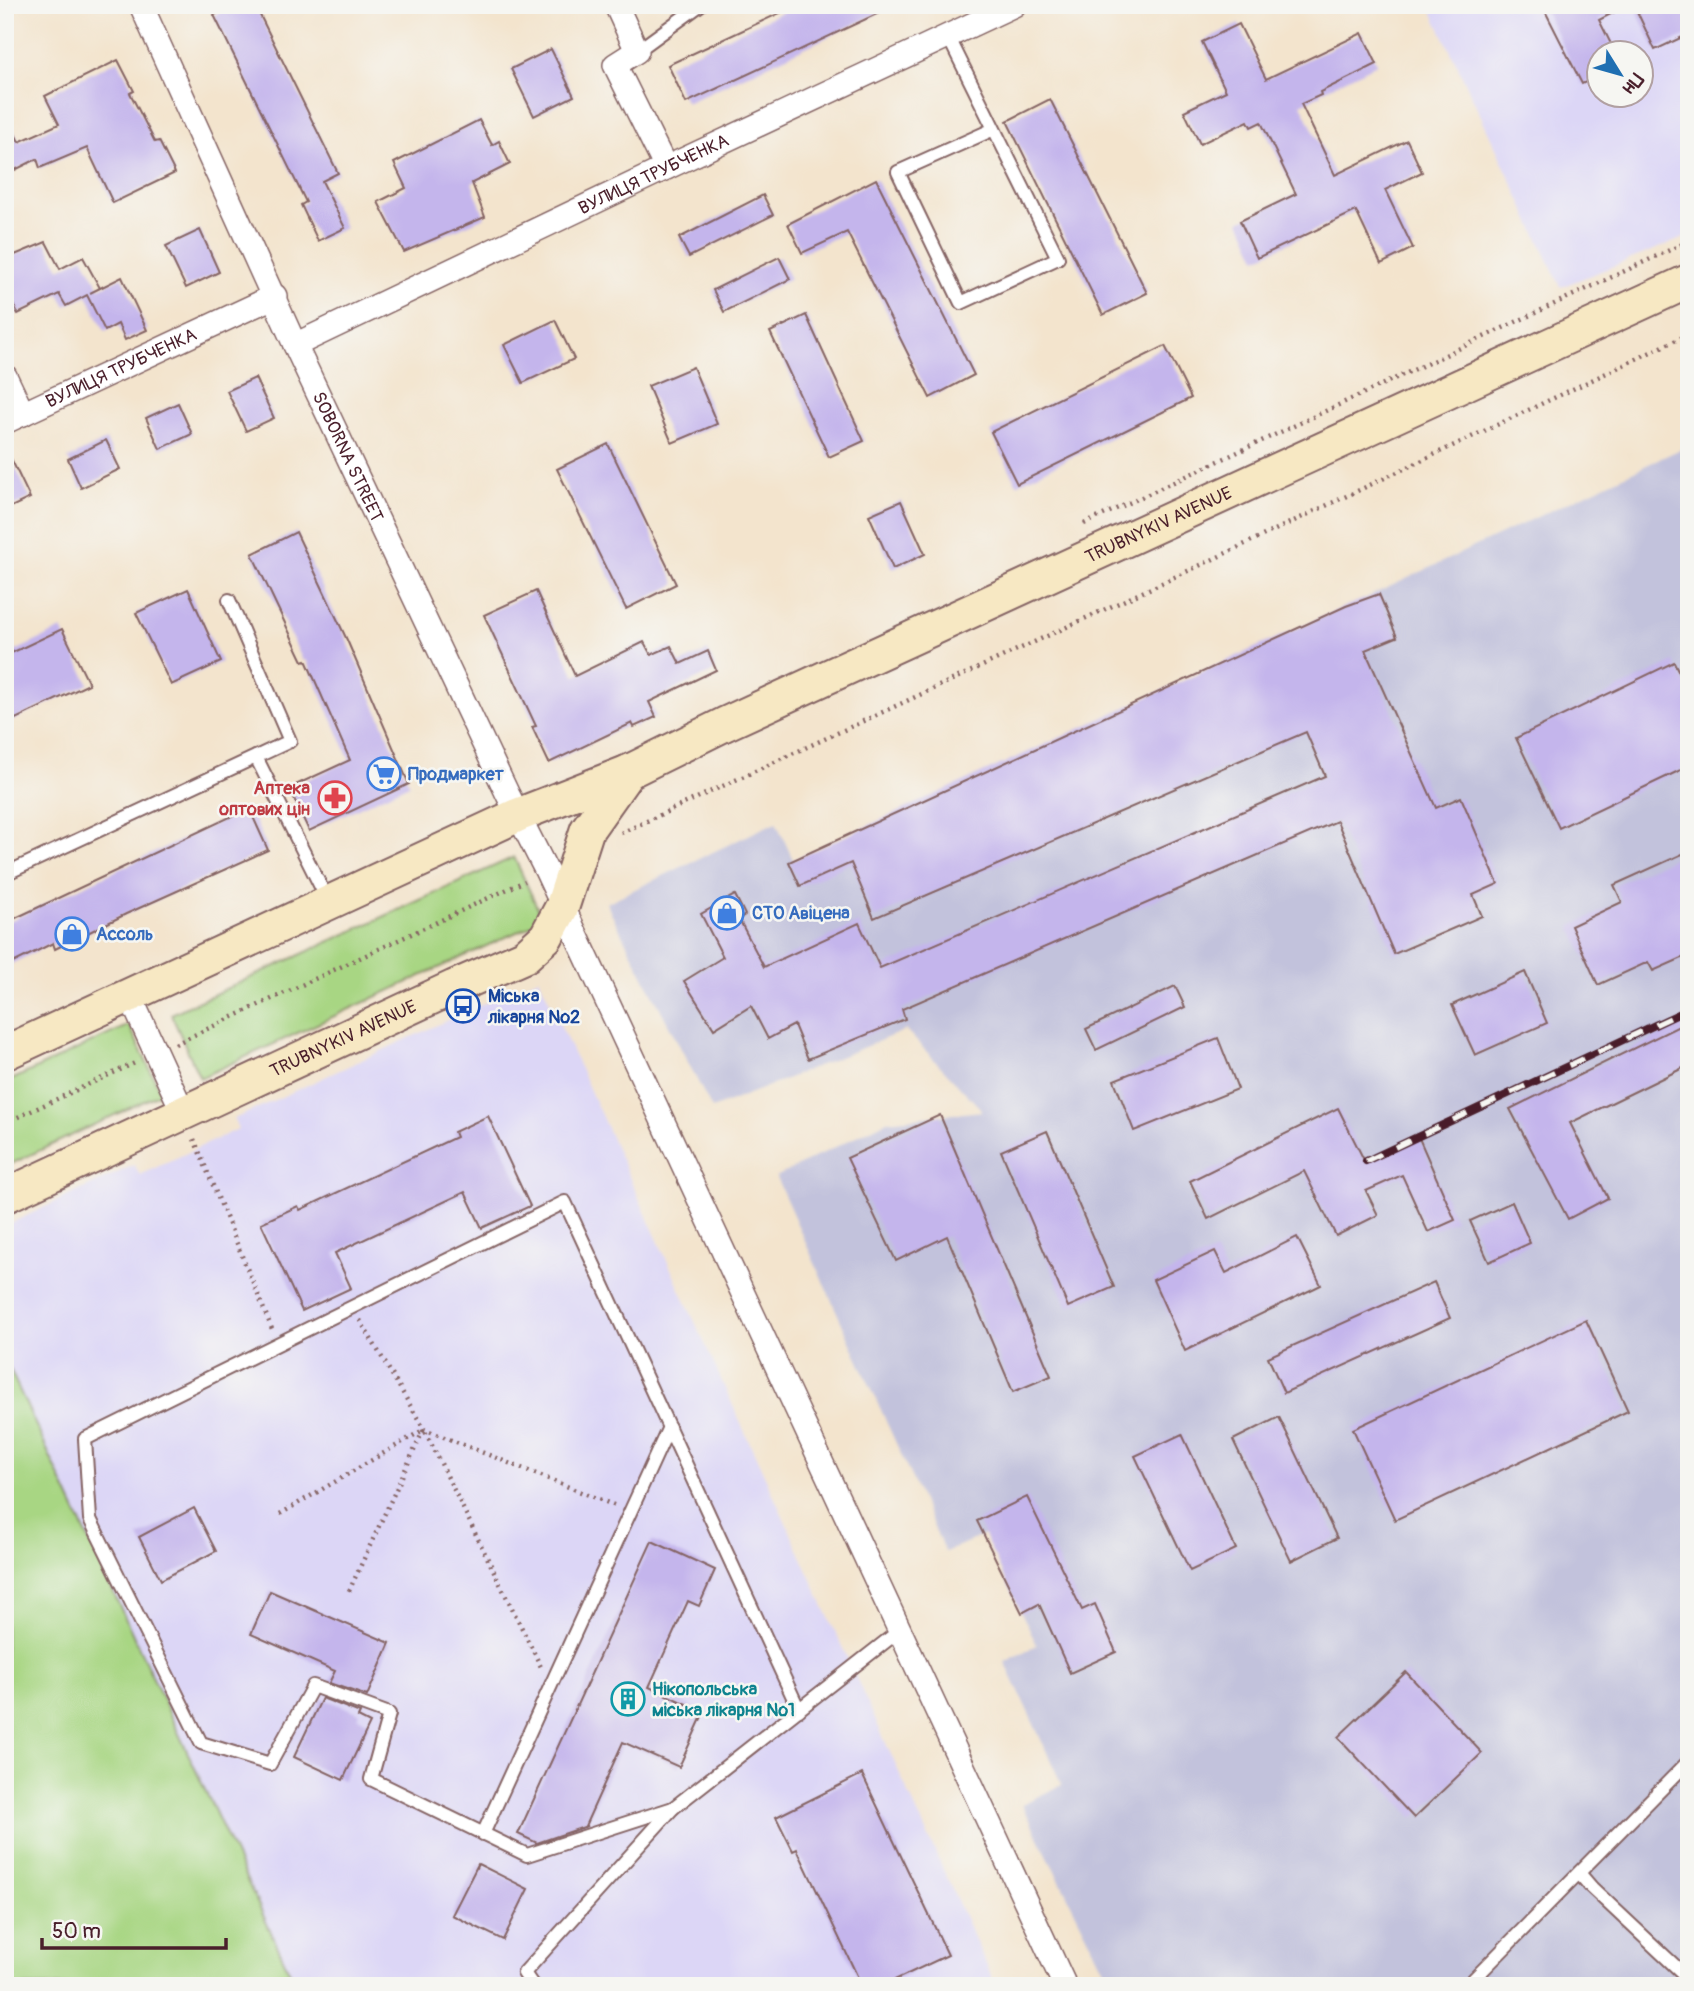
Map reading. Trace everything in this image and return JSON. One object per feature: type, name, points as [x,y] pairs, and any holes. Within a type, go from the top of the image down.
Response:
[{"type":"main road","name":"TRUBNYKIV AVENUE","points":[[5,1053],[518,815],[628,772],[725,724],[1689,281]]},
{"type":"main road","name":"TRUBNYKIV AVENUE","points":[[5,1196],[441,992],[525,956],[546,937],[562,907],[587,830],[628,772]]},
{"type":"street","name":"SOBORNA STREET","points":[[141,5],[295,345],[546,870],[1065,1986]]},
{"type":"street","points":[[616,5],[637,51],[615,65],[666,168]]},
{"type":"street","name":"ВУЛИЦЯ ТРУБЧЕНКА","points":[[295,345],[1014,5]]},
{"type":"street","name":"ВУЛИЦЯ ТРУБЧЕНКА","points":[[14,418],[275,296]]},
{"type":"street","points":[[5,376],[14,418]]},
{"type":"street","points":[[129,995],[183,1112]]},
{"type":"lane","points":[[637,51],[700,5]]},
{"type":"lane","points":[[948,36],[1058,258],[961,303],[898,172],[994,129]]},
{"type":"lane","points":[[5,874],[290,741],[229,600]]},
{"type":"lane","points":[[256,757],[329,903]]},
{"type":"lane","points":[[673,1808],[527,1855],[371,1779],[389,1714],[313,1686],[270,1764],[201,1742],[90,1519],[85,1440],[565,1202],[799,1710]]},
{"type":"lane","points":[[483,1834],[669,1427]]},
{"type":"lane","points":[[533,1986],[524,1973],[673,1808],[899,1631]]},
{"type":"lane","points":[[1467,1986],[1689,1761]]},
{"type":"lane","points":[[1579,1872],[1591,1887],[1689,1979]]},
{"type":"path","points":[[579,852],[1216,558],[1689,334]]},
{"type":"path","points":[[5,1123],[546,870]]},
{"type":"path","points":[[183,1112],[278,1344]]},
{"type":"path","points":[[352,1307],[424,1429],[550,1686]]},
{"type":"path","points":[[424,1429],[630,1512]]},
{"type":"path","points":[[281,1514],[424,1429]]},
{"type":"path","points":[[349,1591],[424,1429]]},
{"type":"shaded area","points":[[1429,5],[1689,5],[1689,236],[1561,287]]},
{"type":"shaded area","points":[[1689,445],[1689,1986],[1112,1986],[1022,1804],[1062,1785],[1005,1662],[1037,1645],[984,1535],[945,1552],[776,1177],[887,1121],[983,1111],[906,1030],[712,1109],[606,903],[776,822],[794,862],[1349,606]]},
{"type":"shaded area","points":[[539,978],[996,1986],[296,1986],[5,1359],[5,1226],[134,1165],[140,1175],[238,1129],[234,1119]]},
{"type":"green space","points":[[514,857],[543,920],[200,1078],[171,1014]]},
{"type":"green space","points":[[129,1025],[161,1093],[5,1167],[5,1083]]},
{"type":"green space","points":[[5,1359],[296,1986],[5,1986]]},
{"type":"building","points":[[233,5],[255,5],[338,173],[322,181],[345,228],[318,241],[301,205],[306,202],[214,15]]},
{"type":"building","points":[[797,5],[896,5],[686,103],[668,65]]},
{"type":"building","points":[[1542,5],[1628,5],[1599,20],[1608,38],[1586,38],[1586,82],[1582,84]]},
{"type":"building","points":[[1634,5],[1689,5],[1689,34],[1656,50],[1656,38],[1649,38]]},
{"type":"building","points":[[1239,24],[1266,79],[1362,33],[1377,64],[1301,104],[1335,175],[1407,140],[1422,172],[1385,190],[1413,248],[1381,264],[1356,211],[1257,258],[1240,221],[1296,194],[1261,122],[1251,127],[1248,121],[1200,144],[1184,111],[1226,91],[1202,42]]},
{"type":"building","points":[[551,49],[574,96],[534,116],[511,69]]},
{"type":"building","points":[[118,60],[134,91],[130,93],[155,142],[159,141],[175,173],[113,203],[87,148],[40,168],[37,159],[5,175],[5,113],[19,142],[59,124],[45,96]]},
{"type":"building","points":[[1050,99],[1147,293],[1103,315],[1007,121]]},
{"type":"building","points":[[479,120],[492,145],[499,141],[510,164],[472,183],[485,217],[404,252],[378,202],[406,188],[394,163]]},
{"type":"building","points":[[876,179],[974,375],[930,398],[847,232],[802,253],[788,224]]},
{"type":"building","points":[[763,195],[773,215],[689,257],[679,238]]},
{"type":"building","points":[[200,230],[219,272],[186,288],[166,246]]},
{"type":"building","points":[[46,242],[60,269],[83,257],[100,288],[122,277],[147,330],[125,340],[118,324],[105,331],[87,295],[66,306],[59,294],[18,314],[5,289],[5,259]]},
{"type":"building","points":[[779,257],[790,279],[724,312],[713,290]]},
{"type":"building","points":[[806,315],[864,441],[829,457],[770,332]]},
{"type":"building","points":[[555,320],[574,359],[523,383],[504,345]]},
{"type":"building","points":[[1165,346],[1191,398],[1017,484],[991,432]]},
{"type":"building","points":[[693,367],[717,424],[672,443],[648,386]]},
{"type":"building","points":[[255,378],[274,418],[246,431],[227,391]]},
{"type":"building","points":[[178,403],[192,434],[160,449],[146,418]]},
{"type":"building","points":[[106,440],[120,469],[81,488],[68,459]]},
{"type":"building","points":[[608,444],[676,584],[626,609],[557,469]]},
{"type":"building","points":[[5,446],[30,498],[5,510]]},
{"type":"building","points":[[901,501],[925,554],[893,569],[869,515]]},
{"type":"building","points":[[296,532],[347,640],[409,784],[309,831],[289,788],[350,760],[306,660],[303,661],[252,554]]},
{"type":"building","points":[[188,589],[221,662],[171,685],[136,613]]},
{"type":"building","points":[[536,591],[575,676],[644,642],[651,655],[671,646],[680,664],[708,651],[716,670],[649,702],[656,717],[634,727],[632,723],[549,763],[532,727],[536,726],[484,615]]},
{"type":"building","points":[[1379,594],[1397,637],[1365,650],[1436,808],[1461,797],[1498,884],[1473,895],[1482,916],[1394,954],[1337,821],[902,1009],[905,1019],[808,1059],[794,1025],[768,1039],[751,1006],[714,1029],[684,981],[723,957],[701,914],[735,895],[745,915],[739,919],[764,967],[859,923],[880,968],[1325,776],[1306,732],[874,918],[851,863],[800,886],[789,862],[1346,606]]},
{"type":"building","points":[[62,629],[89,684],[5,724],[5,656]]},
{"type":"building","points":[[1674,662],[1689,692],[1689,766],[1559,828],[1516,738]]},
{"type":"building","points":[[249,808],[268,850],[55,949],[53,943],[5,967],[5,923]]},
{"type":"building","points":[[1689,851],[1689,955],[1653,971],[1648,962],[1598,985],[1571,926],[1622,902],[1614,885]]},
{"type":"building","points":[[1525,972],[1547,1023],[1475,1055],[1452,1005]]},
{"type":"building","points":[[1175,986],[1185,1007],[1096,1050],[1086,1029]]},
{"type":"building","points":[[1681,1025],[1689,1041],[1689,1065],[1570,1123],[1608,1198],[1568,1219],[1510,1109]]},
{"type":"building","points":[[1218,1038],[1238,1089],[1134,1131],[1114,1080]]},
{"type":"building","points":[[1338,1108],[1365,1162],[1419,1138],[1455,1220],[1428,1232],[1402,1175],[1366,1191],[1378,1215],[1336,1236],[1304,1171],[1208,1219],[1190,1181]]},
{"type":"building","points":[[940,1115],[1051,1376],[1013,1392],[947,1236],[896,1261],[847,1158]]},
{"type":"building","points":[[488,1116],[530,1206],[482,1228],[465,1192],[335,1253],[351,1288],[302,1311],[261,1223],[298,1206],[300,1210],[456,1137],[454,1132]]},
{"type":"building","points":[[1047,1131],[1114,1287],[1068,1307],[1001,1151]]},
{"type":"building","points":[[1512,1202],[1530,1243],[1489,1262],[1470,1221]]},
{"type":"building","points":[[1297,1237],[1321,1285],[1185,1351],[1153,1280],[1215,1251],[1226,1273]]},
{"type":"building","points":[[1434,1282],[1450,1318],[1284,1393],[1268,1357]]},
{"type":"building","points":[[1586,1320],[1628,1411],[1395,1520],[1353,1429]]},
{"type":"building","points":[[1279,1417],[1337,1538],[1291,1561],[1233,1440]]},
{"type":"building","points":[[1182,1434],[1236,1549],[1190,1571],[1135,1456]]},
{"type":"building","points":[[1027,1497],[1082,1610],[1095,1604],[1116,1652],[1070,1673],[1039,1604],[1022,1613],[977,1521]]},
{"type":"building","points":[[194,1508],[216,1551],[161,1580],[139,1537]]},
{"type":"building","name":"Нікопольська міська лікарня №1","points":[[652,1541],[715,1570],[699,1606],[688,1601],[649,1687],[704,1712],[679,1767],[623,1742],[587,1826],[537,1843],[518,1834]]},
{"type":"building","points":[[270,1591],[390,1643],[367,1696],[329,1683],[335,1671],[251,1634]]},
{"type":"building","points":[[1406,1672],[1482,1753],[1414,1818],[1338,1737]]},
{"type":"building","points":[[322,1698],[360,1713],[358,1717],[370,1723],[343,1780],[294,1757]]},
{"type":"building","points":[[862,1774],[948,1955],[882,1986],[862,1986],[797,1849],[793,1851],[776,1817]]},
{"type":"building","points":[[478,1864],[528,1889],[503,1940],[452,1915]]},
{"type":"railway","points":[[1366,1161],[1689,1009]]},
{"type":"place","name":"Продмаркет","points":[[384,774]]},
{"type":"place","name":"Аптека оптових цін","points":[[335,798]]},
{"type":"place","name":"СТО Авіцена","points":[[727,913]]},
{"type":"place","name":"Ассоль","points":[[72,934]]},
{"type":"place","name":"Міська лікарня №2","points":[[463,1006]]},
{"type":"place","name":"Нікопольська міська лікарня №1","points":[[628,1699]]}]
